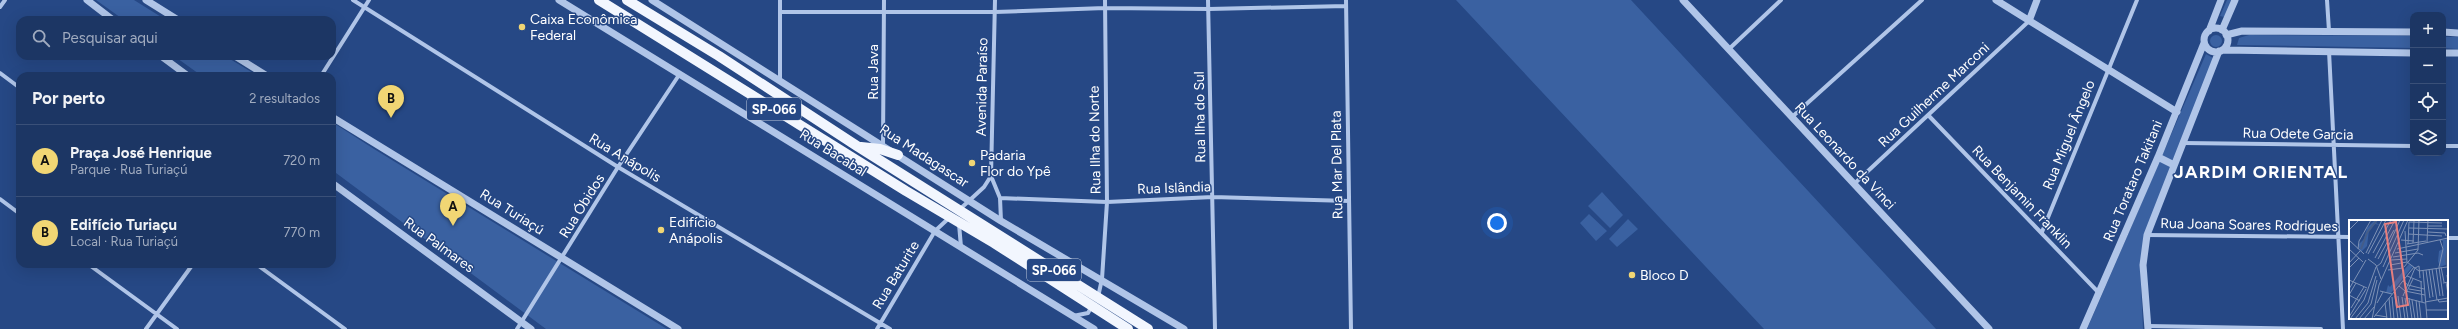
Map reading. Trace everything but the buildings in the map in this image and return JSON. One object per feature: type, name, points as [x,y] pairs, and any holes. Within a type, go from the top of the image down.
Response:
[{"type":"main road","name":"SP-066","points":[[599,0],[1128,329]]},
{"type":"main road","name":"SP-066","points":[[627,0],[719,56],[858,146],[1148,329]]},
{"type":"main road","points":[[858,146],[880,149],[898,155]]},
{"type":"street","points":[[0,7],[5,0]]},
{"type":"street","points":[[87,0],[108,16]]},
{"type":"street","points":[[146,0],[172,16]]},
{"type":"street","name":"Rua Anápolis","points":[[352,0],[618,167],[890,329]]},
{"type":"street","points":[[336,53],[370,0]]},
{"type":"street","name":"Rua Bacabal","points":[[559,0],[1094,329]]},
{"type":"street","name":"Rua Madagascar","points":[[652,0],[1002,221],[1077,267],[1102,279],[1184,329]]},
{"type":"street","points":[[780,0],[780,81]]},
{"type":"street","name":"Rua Java","points":[[883,145],[884,0]]},
{"type":"street","name":"Avenida Paraíso","points":[[995,0],[991,176],[1000,198],[1002,221]]},
{"type":"street","name":"Rua Ilha do Norte","points":[[1098,297],[1102,279],[1107,202],[1104,0]]},
{"type":"street","name":"Rua Ilha do Sul","points":[[1208,0],[1215,329]]},
{"type":"street","name":"Rua Mar Del Plata","points":[[1346,0],[1351,329]]},
{"type":"street","name":"Rua Leonardo da Vinci","points":[[1683,0],[1989,329]]},
{"type":"street","points":[[1729,49],[1781,0]]},
{"type":"street","points":[[1792,117],[1922,0]]},
{"type":"street","points":[[1996,0],[2177,112]]},
{"type":"street","points":[[2029,21],[2037,0]]},
{"type":"street","name":"Rua Miguel Ângelo","points":[[2042,232],[2137,0]]},
{"type":"street","points":[[2221,0],[2209,30],[2205,36],[2204,43],[2212,51],[2410,53]]},
{"type":"street","points":[[2235,0],[2224,33],[2227,42],[2221,51],[2147,234],[2143,265],[2148,328],[2321,329]]},
{"type":"street","points":[[2327,0],[2329,31]]},
{"type":"street","points":[[780,12],[995,12],[1105,8],[1209,9],[1346,6]]},
{"type":"street","name":"Rua Guilherme Marconi","points":[[1854,184],[1929,116],[2029,21]]},
{"type":"street","points":[[2209,30],[2215,28],[2224,33],[2242,31],[2410,32]]},
{"type":"street","points":[[2446,32],[2458,33]]},
{"type":"street","name":"Rua Torataro Takitani","points":[[2083,329],[2158,157],[2204,43]]},
{"type":"street","points":[[2329,51],[2343,329]]},
{"type":"street","points":[[2446,53],[2458,54]]},
{"type":"street","points":[[166,60],[183,72]]},
{"type":"street","points":[[241,60],[261,72]]},
{"type":"street","points":[[324,72],[331,60]]},
{"type":"street","points":[[0,73],[16,85]]},
{"type":"street","name":"Rua Óbidos","points":[[517,329],[618,167],[679,75]]},
{"type":"street","name":"Rua Benjamin Franklin","points":[[1929,116],[2042,232],[2099,294]]},
{"type":"street","name":"Rua Turiaçú","points":[[336,119],[678,329]]},
{"type":"street","name":"Rua Odete Garcia","points":[[2183,143],[2410,146]]},
{"type":"street","points":[[2446,146],[2458,146]]},
{"type":"street","points":[[2158,157],[2174,165]]},
{"type":"street","name":"Rua Baturite","points":[[876,329],[935,231],[971,201],[991,176]]},
{"type":"street","name":"Rua Palmares","points":[[336,186],[531,329]]},
{"type":"street","name":"Rua Islândia","points":[[1000,198],[1107,202],[1213,197],[1349,201]]},
{"type":"street","points":[[0,199],[16,211]]},
{"type":"street","points":[[960,210],[959,223],[961,248]]},
{"type":"street","name":"Rua Joana Soares Rodrigues","points":[[2147,234],[2349,237]]},
{"type":"street","points":[[93,268],[177,329]]},
{"type":"street","points":[[146,329],[190,268]]},
{"type":"street","points":[[261,268],[345,329]]},
{"type":"street","points":[[1073,316],[1088,313],[1098,297]]},
{"type":"shaded area","points":[[96,0],[134,0],[160,16],[118,16]]},
{"type":"shaded area","points":[[1456,0],[1631,0],[1936,329],[1764,329]]},
{"type":"shaded area","points":[[2227,0],[2235,0],[2224,17],[2220,16]]},
{"type":"shaded area","points":[[2218,35],[2221,36],[2221,46],[2214,47],[2211,46],[2210,39],[2211,36]]},
{"type":"shaded area","points":[[2249,35],[2410,36],[2410,48],[2237,45],[2239,38]]},
{"type":"shaded area","points":[[2446,37],[2458,37],[2458,49],[2446,48]]},
{"type":"shaded area","points":[[2206,54],[2213,58],[2140,264],[2143,329],[2087,329]]},
{"type":"shaded area","points":[[180,60],[232,60],[251,72],[196,72]]},
{"type":"shaded area","points":[[336,125],[667,329],[546,329],[336,173]]},
{"type":"shaded area","points":[[1602,192],[1623,215],[1610,228],[1588,206]]},
{"type":"shaded area","points":[[1589,214],[1607,231],[1596,241],[1580,223]]},
{"type":"shaded area","points":[[1628,219],[1638,229],[1617,247],[1609,239]]},
{"type":"place","name":"Caixa Econômica Federal","points":[[522,27]]},
{"type":"place","name":"Edifício Turiaçu","points":[[391,118]]},
{"type":"place","name":"Padaria Flor do Ypê","points":[[972,163]]},
{"type":"place","name":"Praça José Henrique","points":[[453,226]]},
{"type":"place","name":"Edifício Anápolis","points":[[661,230]]},
{"type":"place","name":"Bloco D","points":[[1632,275]]},
{"type":"district","name":"JARDIM ORIENTAL","points":[[2261,172]]}]
